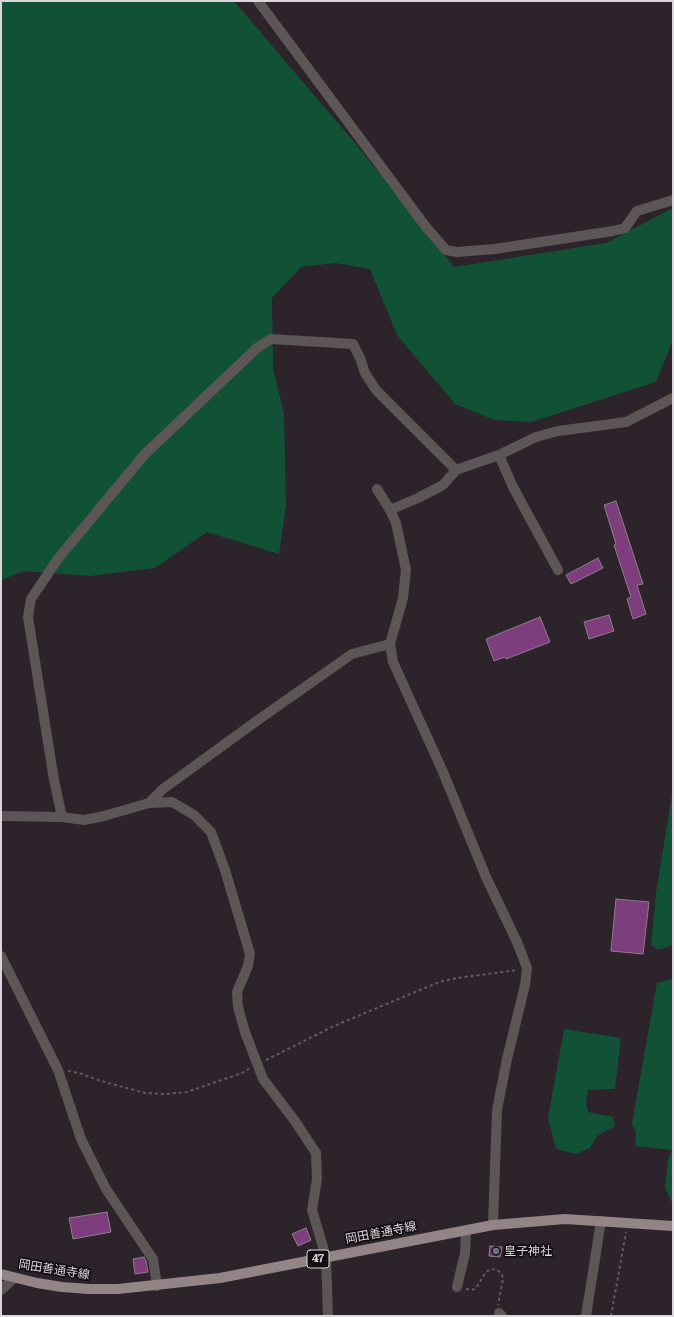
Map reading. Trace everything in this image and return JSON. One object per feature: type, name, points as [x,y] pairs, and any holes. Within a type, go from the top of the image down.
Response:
[{"type":"main road","name":"岡田善通寺線","points":[[1,1274],[14,1278],[62,1287],[118,1289],[220,1278],[493,1225],[566,1219],[673,1226]]},
{"type":"street","points":[[258,1],[426,227],[446,250],[457,252],[495,249],[613,232],[625,228],[637,211],[673,200]]},
{"type":"street","points":[[62,817],[54,780],[28,617],[31,599],[57,560],[144,455],[257,348],[271,339],[353,344],[365,373],[376,390],[456,470]]},
{"type":"street","points":[[390,510],[443,485],[456,470],[499,455],[536,437],[558,431],[626,422],[673,398]]},
{"type":"street","points":[[499,455],[513,487],[558,570]]},
{"type":"street","points":[[377,489],[396,523],[406,570],[403,598],[390,644],[393,662],[443,772],[486,878],[518,942],[527,968],[525,985],[507,1059],[497,1110],[493,1225]]},
{"type":"street","points":[[149,803],[163,789],[352,654],[390,644]]},
{"type":"street","points":[[1,816],[62,817],[84,820],[149,803],[172,802],[194,815],[211,832],[225,870],[250,954],[248,966],[237,992],[239,1013],[245,1032],[263,1079],[295,1121],[316,1153],[317,1179],[312,1210],[326,1257],[328,1316]]},
{"type":"street","points":[[1,956],[58,1070],[81,1139],[106,1189],[153,1259],[157,1286]]},
{"type":"street","points":[[586,1316],[601,1221]]},
{"type":"street","points":[[457,1287],[465,1253],[466,1230]]},
{"type":"street","points":[[1,1290],[14,1278]]},
{"type":"path","points":[[265,1060],[334,1026],[440,982],[457,978],[527,968]]},
{"type":"path","points":[[58,1070],[79,1072],[101,1081],[145,1093],[166,1094],[187,1092],[242,1073],[253,1066]]},
{"type":"path","points":[[611,1316],[632,1223]]},
{"type":"path","points":[[457,1287],[472,1290],[476,1288],[486,1272],[491,1269],[497,1270],[502,1274],[504,1280],[498,1305],[500,1315]]},
{"type":"green space","points":[[1,1],[234,1],[355,143],[454,267],[606,243],[673,208],[673,340],[656,382],[531,422],[494,420],[455,404],[397,335],[370,269],[335,263],[301,267],[272,298],[273,368],[284,415],[286,505],[279,554],[207,532],[155,568],[90,576],[24,571],[1,580]]},
{"type":"green space","points":[[673,788],[673,945],[658,950],[651,945],[656,893]]},
{"type":"green space","points":[[673,979],[673,1204],[665,1188],[668,1160],[672,1150],[635,1146],[636,1133],[632,1123],[657,983]]},
{"type":"green space","points":[[564,1029],[621,1038],[615,1089],[588,1090],[586,1102],[588,1112],[613,1117],[615,1126],[597,1136],[590,1148],[575,1154],[556,1149],[548,1118]]},
{"type":"building","points":[[616,501],[643,584],[637,585],[646,614],[633,619],[627,599],[631,597],[614,545],[616,544],[604,505]]},
{"type":"building","points":[[598,558],[603,568],[571,584],[566,575]]},
{"type":"building","points":[[609,615],[614,631],[589,639],[584,622]]},
{"type":"building","points":[[540,617],[550,642],[506,659],[505,657],[494,661],[486,639]]},
{"type":"building","points":[[616,899],[649,902],[643,954],[611,951]]},
{"type":"building","points":[[107,1212],[111,1232],[73,1239],[69,1218]]},
{"type":"building","points":[[306,1228],[311,1240],[298,1246],[292,1234]]},
{"type":"building","points":[[490,1246],[502,1247],[500,1257],[489,1256]]},
{"type":"building","points":[[144,1257],[148,1272],[135,1274],[133,1259]]},
{"type":"place","name":"皇子神社","points":[[496,1251]]}]
